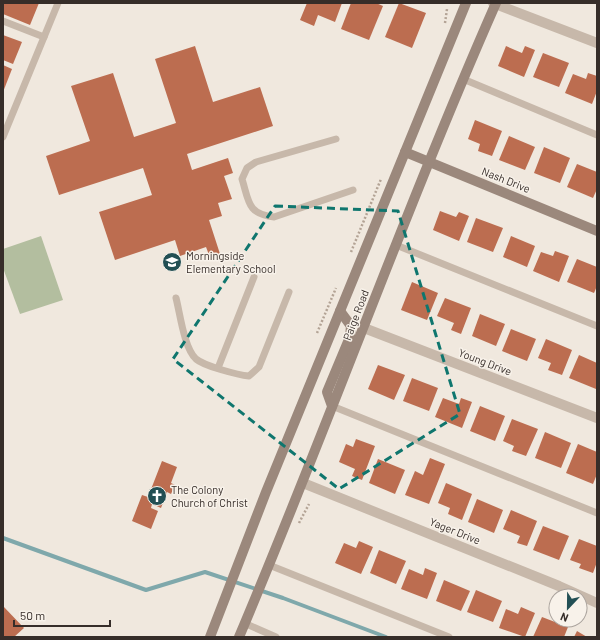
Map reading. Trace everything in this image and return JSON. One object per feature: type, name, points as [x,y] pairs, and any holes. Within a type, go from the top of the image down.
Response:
[{"type":"main road","name":"Paige Road","points":[[210,637],[340,311],[466,3]]},
{"type":"main road","name":"Paige Road","points":[[239,637],[303,483],[396,245],[495,3]]},
{"type":"main road","name":"Nash Drive","points":[[405,152],[597,231]]},
{"type":"main road","points":[[332,406],[327,392],[350,338],[351,326],[340,311]]},
{"type":"street","points":[[495,3],[597,43]]},
{"type":"street","name":"Young Drive","points":[[364,328],[597,418]]},
{"type":"street","name":"Yager Drive","points":[[303,483],[560,586],[597,603]]},
{"type":"lane","points":[[3,137],[58,3]]},
{"type":"lane","points":[[3,21],[44,37]]},
{"type":"lane","points":[[463,79],[597,135]]},
{"type":"lane","points":[[336,140],[256,162],[247,168],[242,179],[251,207],[261,215],[274,217],[353,190]]},
{"type":"lane","points":[[396,245],[597,326]]},
{"type":"lane","points":[[218,368],[254,277]]},
{"type":"lane","points":[[176,298],[191,350],[196,359],[235,375],[249,376],[259,367],[289,292]]},
{"type":"lane","points":[[332,406],[597,513]]},
{"type":"lane","points":[[268,569],[449,637]]},
{"type":"lane","points":[[244,624],[276,637]]},
{"type":"highlighted area","points":[[275,206],[398,211],[460,414],[339,489],[173,359]]},
{"type":"green space","points":[[41,236],[63,300],[20,314],[3,268],[3,249]]},
{"type":"building","points":[[3,3],[39,3],[30,25],[3,14]]},
{"type":"building","points":[[307,3],[342,3],[335,22],[318,15],[314,26],[300,20]]},
{"type":"building","points":[[351,3],[376,3],[383,6],[369,40],[341,29]]},
{"type":"building","points":[[399,3],[426,13],[412,48],[385,37]]},
{"type":"building","points":[[3,35],[22,42],[13,64],[3,60]]},
{"type":"building","points":[[195,46],[213,102],[260,87],[273,126],[187,154],[192,170],[228,158],[233,173],[224,176],[232,199],[218,203],[222,216],[209,220],[221,257],[211,260],[206,247],[180,256],[175,240],[115,260],[99,212],[152,195],[143,168],[59,195],[46,156],[90,141],[71,86],[113,73],[134,137],[176,123],[155,59]]},
{"type":"building","points":[[506,46],[522,53],[525,46],[535,50],[524,77],[498,66]]},
{"type":"building","points":[[543,53],[569,63],[559,87],[533,77]]},
{"type":"building","points":[[3,65],[12,69],[3,92]]},
{"type":"building","points":[[588,73],[597,76],[597,91],[592,104],[565,93],[573,74],[586,79]]},
{"type":"building","points":[[475,120],[502,131],[492,156],[478,151],[480,144],[468,139]]},
{"type":"building","points":[[509,136],[535,147],[525,170],[499,160]]},
{"type":"building","points":[[544,147],[570,158],[560,183],[534,173]]},
{"type":"building","points":[[577,164],[597,172],[597,189],[593,198],[567,187]]},
{"type":"building","points":[[440,211],[456,217],[459,212],[469,216],[459,241],[433,230]]},
{"type":"building","points":[[476,218],[503,228],[493,252],[467,242]]},
{"type":"building","points":[[511,236],[535,246],[527,267],[503,257]]},
{"type":"building","points":[[555,251],[569,256],[559,282],[533,271],[541,252],[553,256]]},
{"type":"building","points":[[577,259],[597,267],[597,286],[594,293],[567,282]]},
{"type":"building","points":[[412,282],[438,293],[427,320],[401,310]]},
{"type":"building","points":[[445,298],[471,308],[461,334],[451,330],[454,323],[437,316]]},
{"type":"building","points":[[480,314],[505,324],[496,346],[472,336]]},
{"type":"building","points":[[511,329],[536,339],[527,361],[502,351]]},
{"type":"building","points":[[546,339],[572,350],[562,375],[548,370],[551,363],[538,358]]},
{"type":"building","points":[[579,355],[597,363],[596,389],[569,378]]},
{"type":"building","points":[[378,365],[405,375],[394,400],[368,389]]},
{"type":"building","points":[[412,378],[438,388],[429,411],[403,401]]},
{"type":"building","points":[[443,398],[459,404],[461,398],[472,402],[462,428],[435,417]]},
{"type":"building","points":[[480,406],[505,416],[495,441],[470,431]]},
{"type":"building","points":[[512,419],[538,429],[526,456],[512,451],[514,446],[503,441]]},
{"type":"building","points":[[545,432],[571,443],[561,468],[535,458]]},
{"type":"building","points":[[356,439],[375,446],[362,480],[352,476],[355,469],[339,462],[346,444],[353,447]]},
{"type":"building","points":[[578,444],[597,452],[597,474],[593,484],[566,473]]},
{"type":"building","points":[[430,458],[445,464],[429,504],[405,495],[415,471],[423,475]]},
{"type":"building","points":[[378,459],[405,470],[395,494],[369,483]]},
{"type":"building","name":"The Colony Church of Christ","points":[[162,461],[177,467],[171,483],[175,485],[171,494],[167,492],[161,508],[152,504],[151,508],[158,511],[151,529],[132,521],[142,495],[148,497]]},
{"type":"building","points":[[446,483],[472,494],[462,520],[448,514],[450,508],[438,503]]},
{"type":"building","points":[[477,499],[503,510],[494,533],[468,522]]},
{"type":"building","points":[[511,510],[537,521],[527,546],[517,543],[520,536],[503,529]]},
{"type":"building","points":[[543,526],[569,536],[559,560],[533,550]]},
{"type":"building","points":[[579,539],[597,546],[597,562],[593,573],[579,568],[581,564],[570,560]]},
{"type":"building","points":[[359,541],[373,547],[361,574],[335,563],[344,543],[356,548]]},
{"type":"building","points":[[379,550],[406,561],[396,584],[370,573]]},
{"type":"building","points":[[425,568],[437,573],[427,599],[401,589],[409,569],[423,575]]},
{"type":"building","points":[[444,580],[470,591],[461,611],[436,601]]},
{"type":"building","points":[[476,590],[502,601],[493,622],[467,612]]},
{"type":"building","points":[[3,606],[24,628],[14,637],[3,637]]},
{"type":"building","points":[[521,607],[535,613],[525,637],[499,628],[506,609],[518,614]]},
{"type":"building","points":[[542,617],[548,619],[548,628],[568,628],[564,637],[533,637]]},
{"type":"building","points":[[577,631],[587,637],[574,637]]},
{"type":"waterway","points":[[3,538],[146,590],[205,572],[283,598],[386,637]]},
{"type":"place","name":"Morningside Elementary School","points":[[172,262]]},
{"type":"place","name":"The Colony Church of Christ","points":[[157,496]]}]
